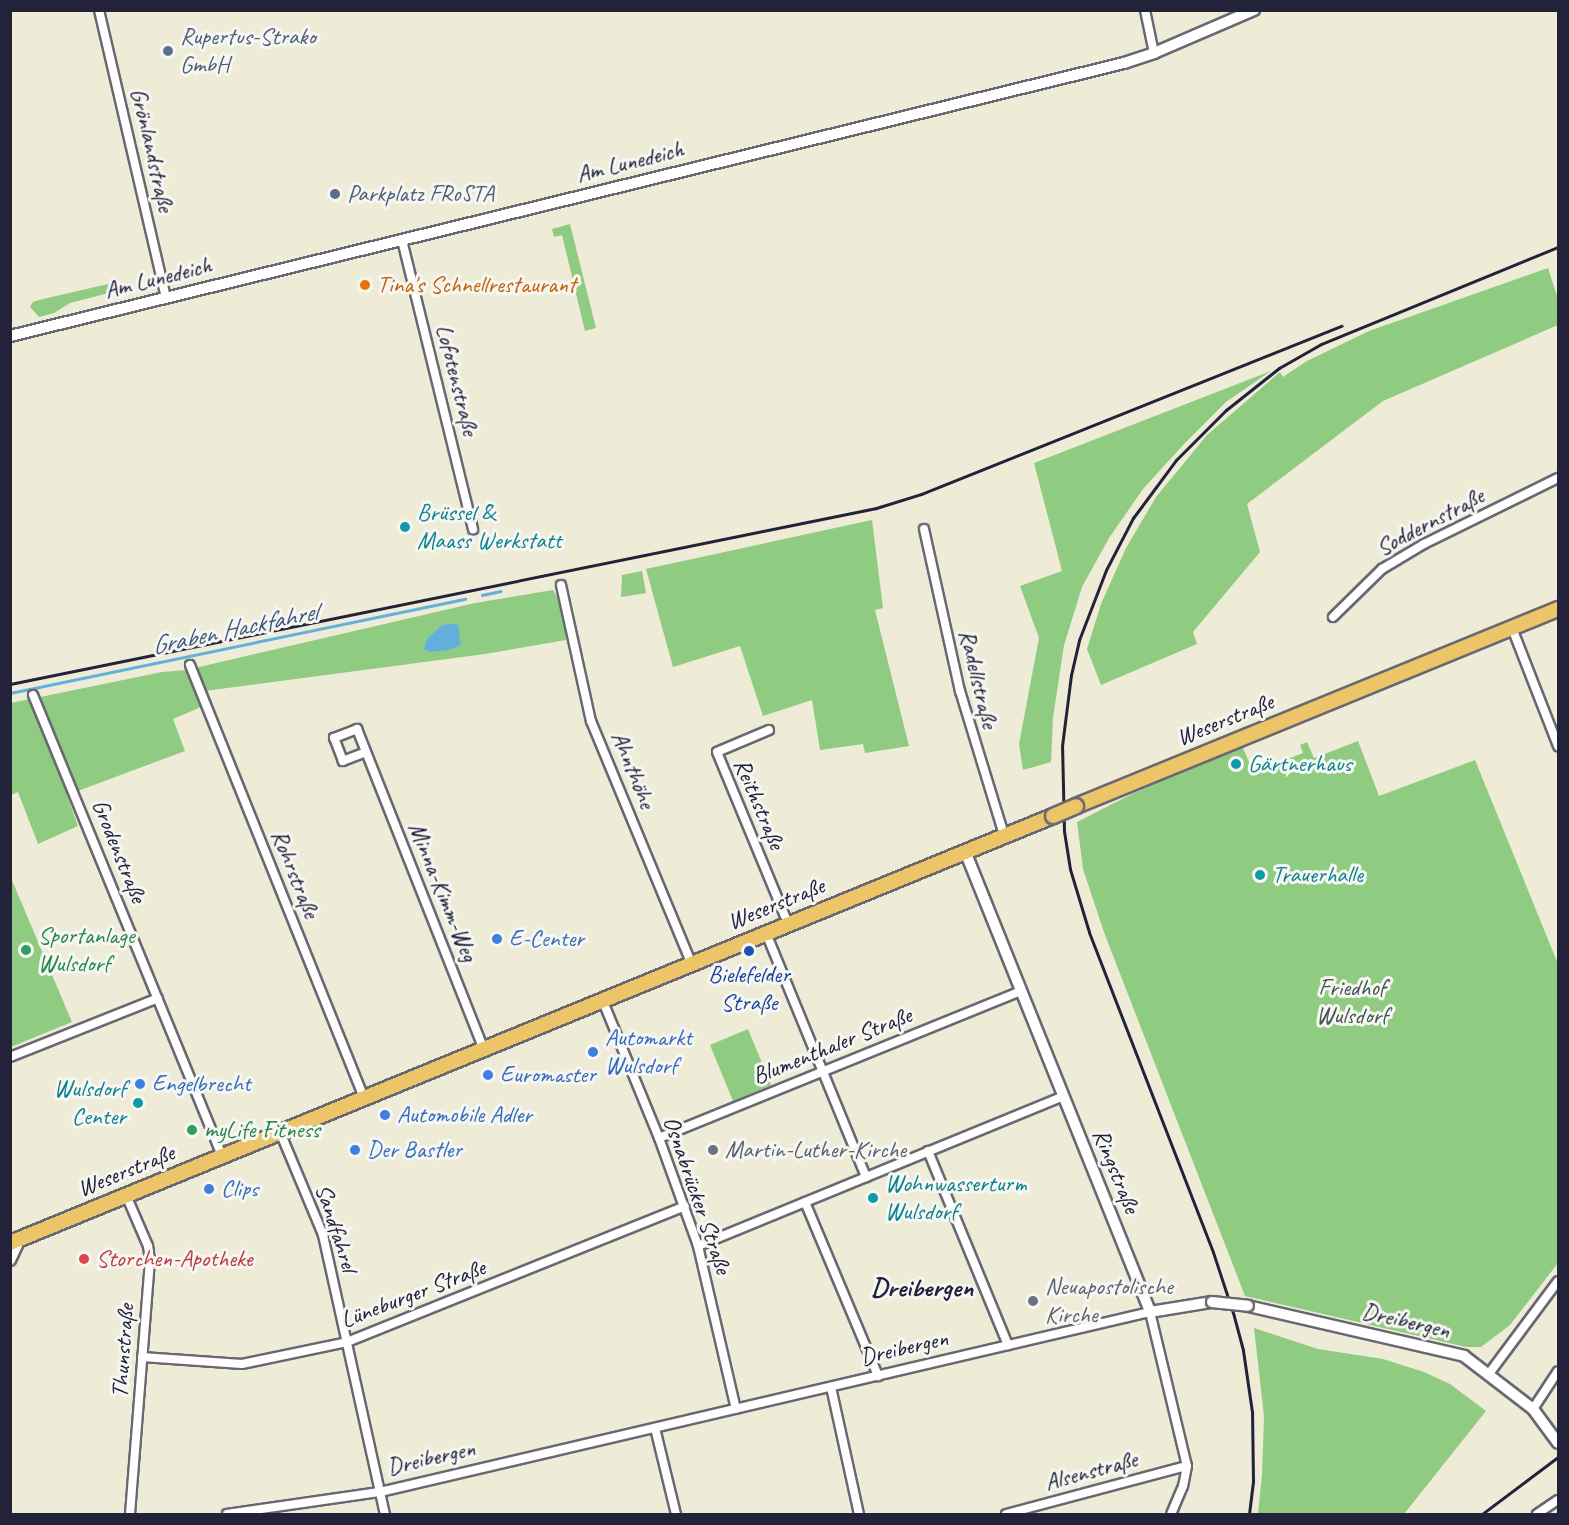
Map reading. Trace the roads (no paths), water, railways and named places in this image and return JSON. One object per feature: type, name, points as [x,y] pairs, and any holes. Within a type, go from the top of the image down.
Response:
[{"type":"main road","name":"Weserstraße","points":[[15,1241],[483,1047],[1558,609]]},
{"type":"street","name":"Grönlandstraße","points":[[99,10],[166,298]]},
{"type":"street","points":[[1144,10],[1154,53]]},
{"type":"street","name":"Am Lunedeich","points":[[10,336],[1112,66],[1154,53],[1254,10]]},
{"type":"street","name":"Lofotenstraße","points":[[402,240],[473,529]]},
{"type":"street","name":"Soddernstraße","points":[[1332,617],[1382,569],[1424,544],[1558,478]]},
{"type":"street","name":"Radellstraße","points":[[924,529],[960,691],[1004,836]]},
{"type":"street","name":"Ahnthöhe","points":[[561,585],[591,721],[691,963]]},
{"type":"street","points":[[1512,628],[1558,746]]},
{"type":"street","name":"Rohrstraße","points":[[190,665],[364,1097]]},
{"type":"street","name":"Grodenstraße","points":[[33,695],[222,1155]]},
{"type":"street","name":"Reithstraße","points":[[769,730],[717,752],[788,923]]},
{"type":"street","name":"Minna-Kimm-Weg","points":[[366,752],[483,1047]]},
{"type":"street","name":"Ringstraße","points":[[965,851],[1150,1312],[1186,1466],[1183,1486],[1171,1515]]},
{"type":"street","points":[[766,933],[866,1177]]},
{"type":"street","name":"Blumenthaler Straße","points":[[659,1138],[1021,991]]},
{"type":"street","points":[[10,1057],[158,998]]},
{"type":"street","name":"Osnabrücker Straße","points":[[602,999],[685,1206],[698,1246],[736,1409]]},
{"type":"street","points":[[698,1246],[1062,1096]]},
{"type":"street","name":"Sandfahrel","points":[[280,1132],[323,1235],[385,1515]]},
{"type":"street","points":[[927,1151],[1008,1346]]},
{"type":"street","name":"Thunstraße","points":[[126,1195],[148,1246],[130,1515]]},
{"type":"street","points":[[805,1202],[878,1376]]},
{"type":"street","name":"Lüneburger Straße","points":[[142,1357],[242,1364],[347,1342],[685,1206]]},
{"type":"street","points":[[10,1260],[15,1241]]},
{"type":"street","points":[[1488,1375],[1558,1281]]},
{"type":"street","name":"Dreibergen","points":[[227,1515],[380,1492],[1150,1312],[1212,1302],[1248,1306],[1464,1356],[1533,1409],[1558,1443]]},
{"type":"street","points":[[1533,1409],[1558,1371]]},
{"type":"street","points":[[831,1387],[859,1515]]},
{"type":"street","points":[[655,1428],[676,1515]]},
{"type":"street","name":"Alsenstraße","points":[[1006,1515],[1186,1466]]},
{"type":"street","points":[[1537,1515],[1558,1500]]},
{"type":"water","points":[[442,625],[458,625],[461,645],[449,650],[430,652],[424,649],[427,639]]},
{"type":"waterway","name":"Graben Hackfahrel","points":[[482,595],[501,591]]},
{"type":"waterway","name":"Graben Hackfahrel","points":[[10,693],[465,599]]},
{"type":"railway","points":[[1249,1514],[1253,1481],[1252,1412],[1243,1350],[1234,1316],[1213,1252],[1089,932],[1070,869],[1064,831],[1062,746],[1071,675],[1079,640],[1106,570],[1133,518],[1176,460],[1226,410],[1279,368],[1321,344],[1558,247]]},
{"type":"railway","points":[[10,684],[876,508],[921,494],[1342,326]]},
{"type":"railway","points":[[1482,1514],[1558,1457]]},
{"type":"place","name":"Rupertus-Strako GmbH","points":[[168,51]]},
{"type":"place","name":"Parkplatz FRoSTA","points":[[335,194]]},
{"type":"place","name":"Tina's Schnellrestaurant","points":[[365,285]]},
{"type":"place","name":"Brüssel & Maass Werkstatt","points":[[405,527]]},
{"type":"place","name":"Gärtnerhaus","points":[[1236,764]]},
{"type":"place","name":"Trauerhalle","points":[[1260,875]]},
{"type":"place","name":"E-Center","points":[[497,939]]},
{"type":"place","name":"Sportanlage Wulsdorf","points":[[26,950]]},
{"type":"place","name":"Bielefelder Straße","points":[[749,951]]},
{"type":"place","name":"Automarkt Wulsdorf","points":[[593,1052]]},
{"type":"place","name":"Euromaster","points":[[488,1075]]},
{"type":"place","name":"Engelbrecht","points":[[140,1084]]},
{"type":"place","name":"Wulsdorf Center","points":[[138,1103]]},
{"type":"place","name":"Automobile Adler","points":[[385,1115]]},
{"type":"place","name":"myLife Fitness","points":[[192,1130]]},
{"type":"place","name":"Der Bastler","points":[[355,1150]]},
{"type":"place","name":"Martin-Luther-Kirche","points":[[713,1150]]},
{"type":"place","name":"Clips","points":[[209,1189]]},
{"type":"place","name":"Wohnwasserturm Wulsdorf","points":[[873,1198]]},
{"type":"place","name":"Storchen-Apotheke","points":[[84,1259]]},
{"type":"place","name":"Neuapostolische Kirche","points":[[1033,1301]]},
{"type":"district","name":"Dreibergen","points":[[922,1288]]},
{"type":"park label","name":"Friedhof Wulsdorf","points":[[1352,1002]]}]
